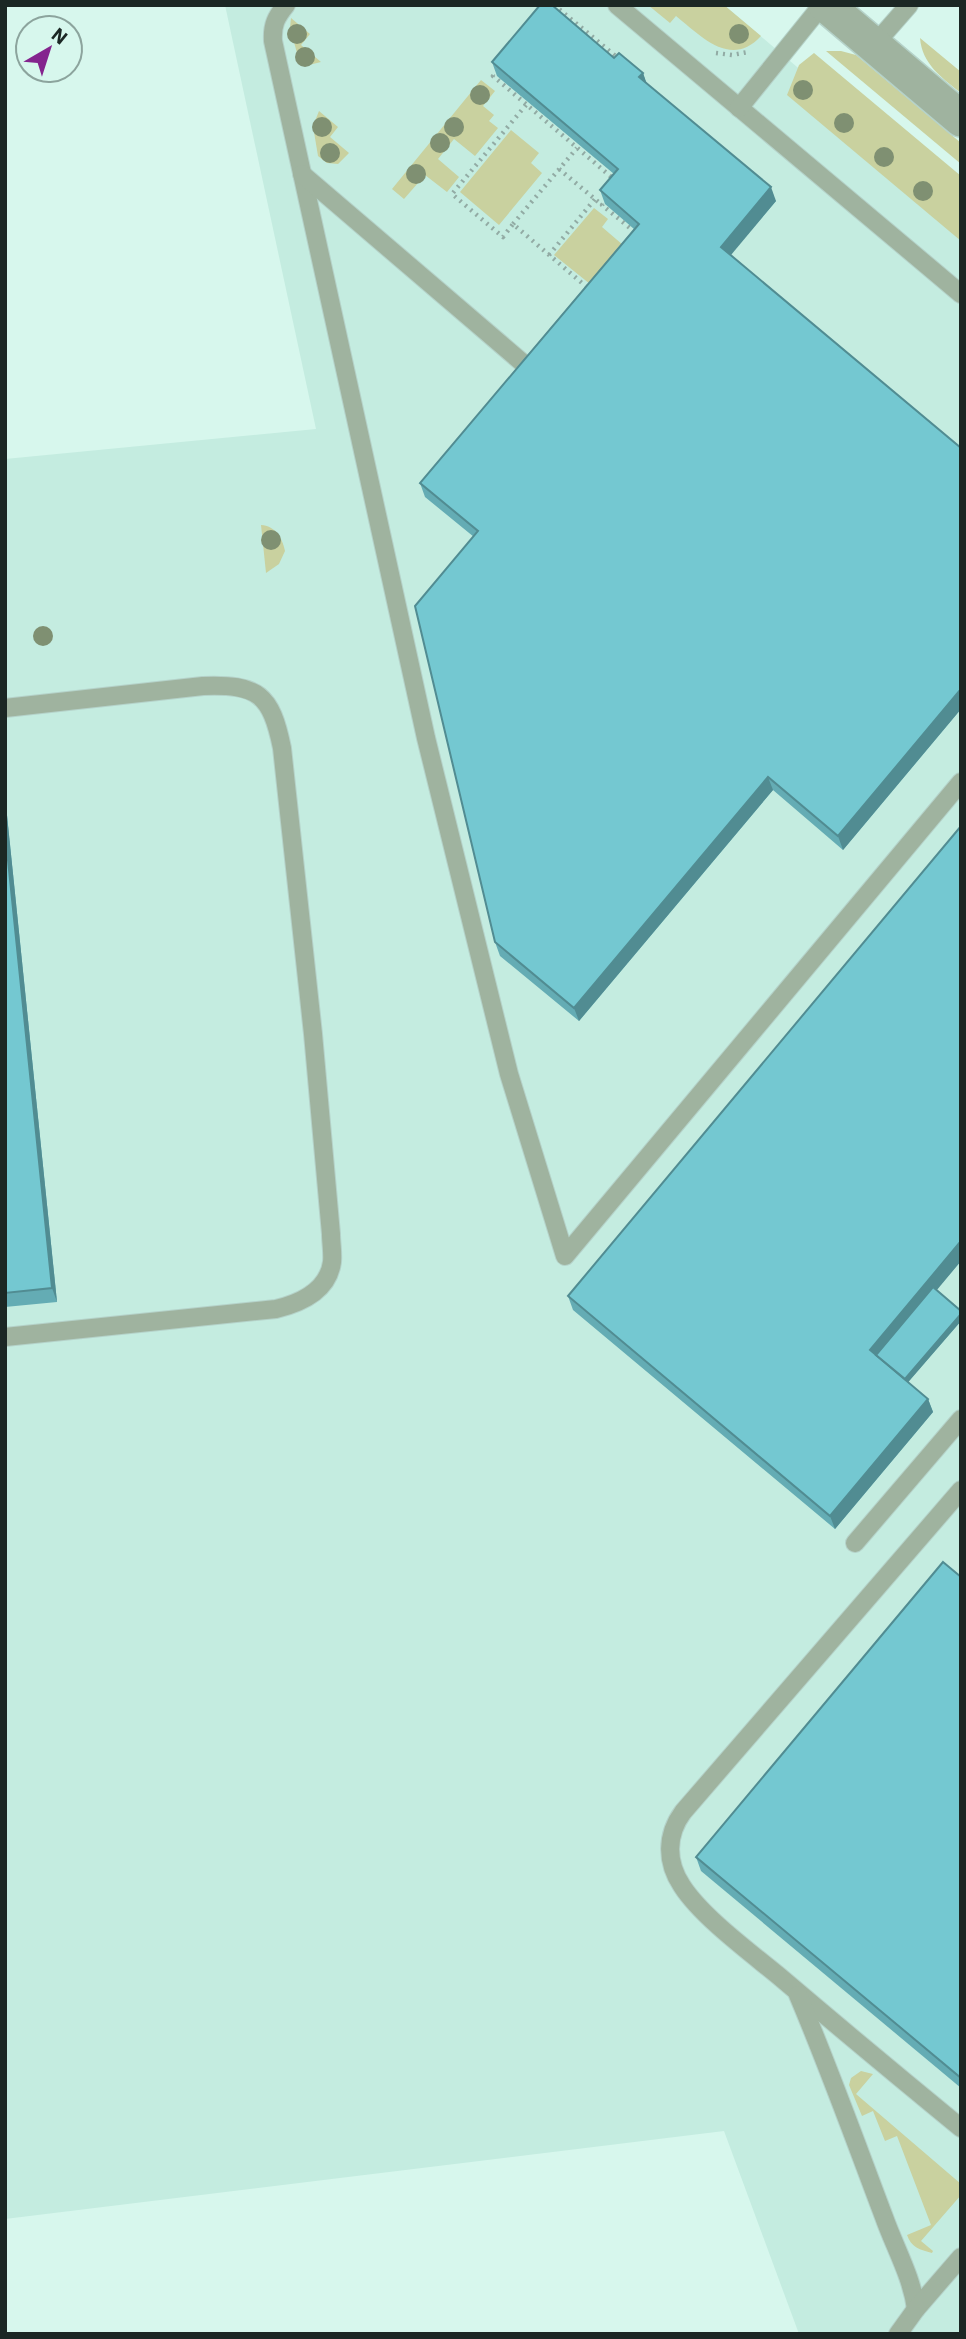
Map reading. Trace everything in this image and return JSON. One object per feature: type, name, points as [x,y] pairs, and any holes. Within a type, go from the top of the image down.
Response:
[{"type":"street","points":[[824,5],[961,119]]},
{"type":"lane","points":[[286,5],[276,18],[272,30],[273,41],[426,738],[509,1074],[565,1256],[961,782]]},
{"type":"lane","points":[[617,5],[961,294]]},
{"type":"lane","points":[[739,108],[824,5]]},
{"type":"lane","points":[[874,45],[909,5]]},
{"type":"lane","points":[[302,174],[531,370]]},
{"type":"lane","points":[[5,708],[231,685],[259,695],[270,706],[282,748],[313,1034],[332,1264],[321,1286],[301,1303],[276,1309],[5,1337]]},
{"type":"lane","points":[[855,1544],[961,1419]]},
{"type":"lane","points":[[961,1490],[691,1802],[676,1821],[669,1845],[671,1863],[681,1885],[696,1904],[961,2128]]},
{"type":"lane","points":[[796,1990],[910,2283],[916,2309]]},
{"type":"lane","points":[[898,2334],[961,2257]]},
{"type":"path","points":[[554,5],[628,66]]},
{"type":"path","points":[[712,51],[732,55],[746,53],[756,47]]},
{"type":"path","points":[[501,66],[493,76],[619,183]]},
{"type":"path","points":[[526,105],[452,194],[503,237],[577,148]]},
{"type":"path","points":[[559,169],[639,235]]},
{"type":"path","points":[[602,205],[610,194]]},
{"type":"path","points":[[549,255],[595,199]]},
{"type":"path","points":[[513,224],[591,291],[599,282]]},
{"type":"shaded area","points":[[225,5],[724,5],[961,206],[961,2334],[799,2334],[724,2131],[5,2219],[5,459],[316,429]]},
{"type":"green space","points":[[648,5],[724,5],[761,36],[739,50],[717,46],[676,16],[670,23]]},
{"type":"green space","points":[[291,18],[310,34],[301,45],[321,62],[309,65],[299,60],[290,28]]},
{"type":"green space","points":[[920,38],[961,72],[961,93],[929,63]]},
{"type":"green space","points":[[826,51],[856,55],[961,143],[961,164]]},
{"type":"green space","points":[[814,53],[961,176],[961,241],[787,95],[799,65]]},
{"type":"green space","points":[[481,80],[495,91],[483,106],[494,115],[489,121],[498,128],[475,156],[454,139],[438,159],[459,177],[447,192],[425,175],[404,199],[392,189]]},
{"type":"green space","points":[[319,111],[338,127],[330,137],[349,153],[338,164],[327,163],[318,156],[313,126]]},
{"type":"green space","points":[[511,130],[539,153],[531,163],[542,173],[499,225],[460,192]]},
{"type":"green space","points":[[594,208],[608,219],[602,227],[623,245],[590,284],[554,255]]},
{"type":"green space","points":[[261,525],[277,533],[285,551],[279,564],[266,573]]},
{"type":"green space","points":[[861,2071],[873,2074],[856,2094],[961,2184],[961,2195],[921,2241],[932,2253],[916,2247],[907,2235],[931,2225],[897,2136],[885,2141],[873,2111],[862,2116],[849,2085],[851,2078]]},
{"type":"building","points":[[540,5],[552,5],[614,58],[619,53],[643,73],[639,77],[771,187],[721,247],[961,448],[961,689],[838,836],[768,777],[574,1008],[495,942],[415,606],[478,531],[420,483],[639,224],[600,190],[618,169],[492,62]]},
{"type":"building","points":[[961,826],[961,1241],[870,1350],[928,1399],[830,1516],[568,1296]]},
{"type":"building","points":[[5,831],[52,1288],[5,1293]]},
{"type":"building","points":[[933,1287],[961,1311],[961,1314],[905,1379],[876,1355]]},
{"type":"building","points":[[943,1562],[961,1577],[961,2078],[696,1857]]}]
